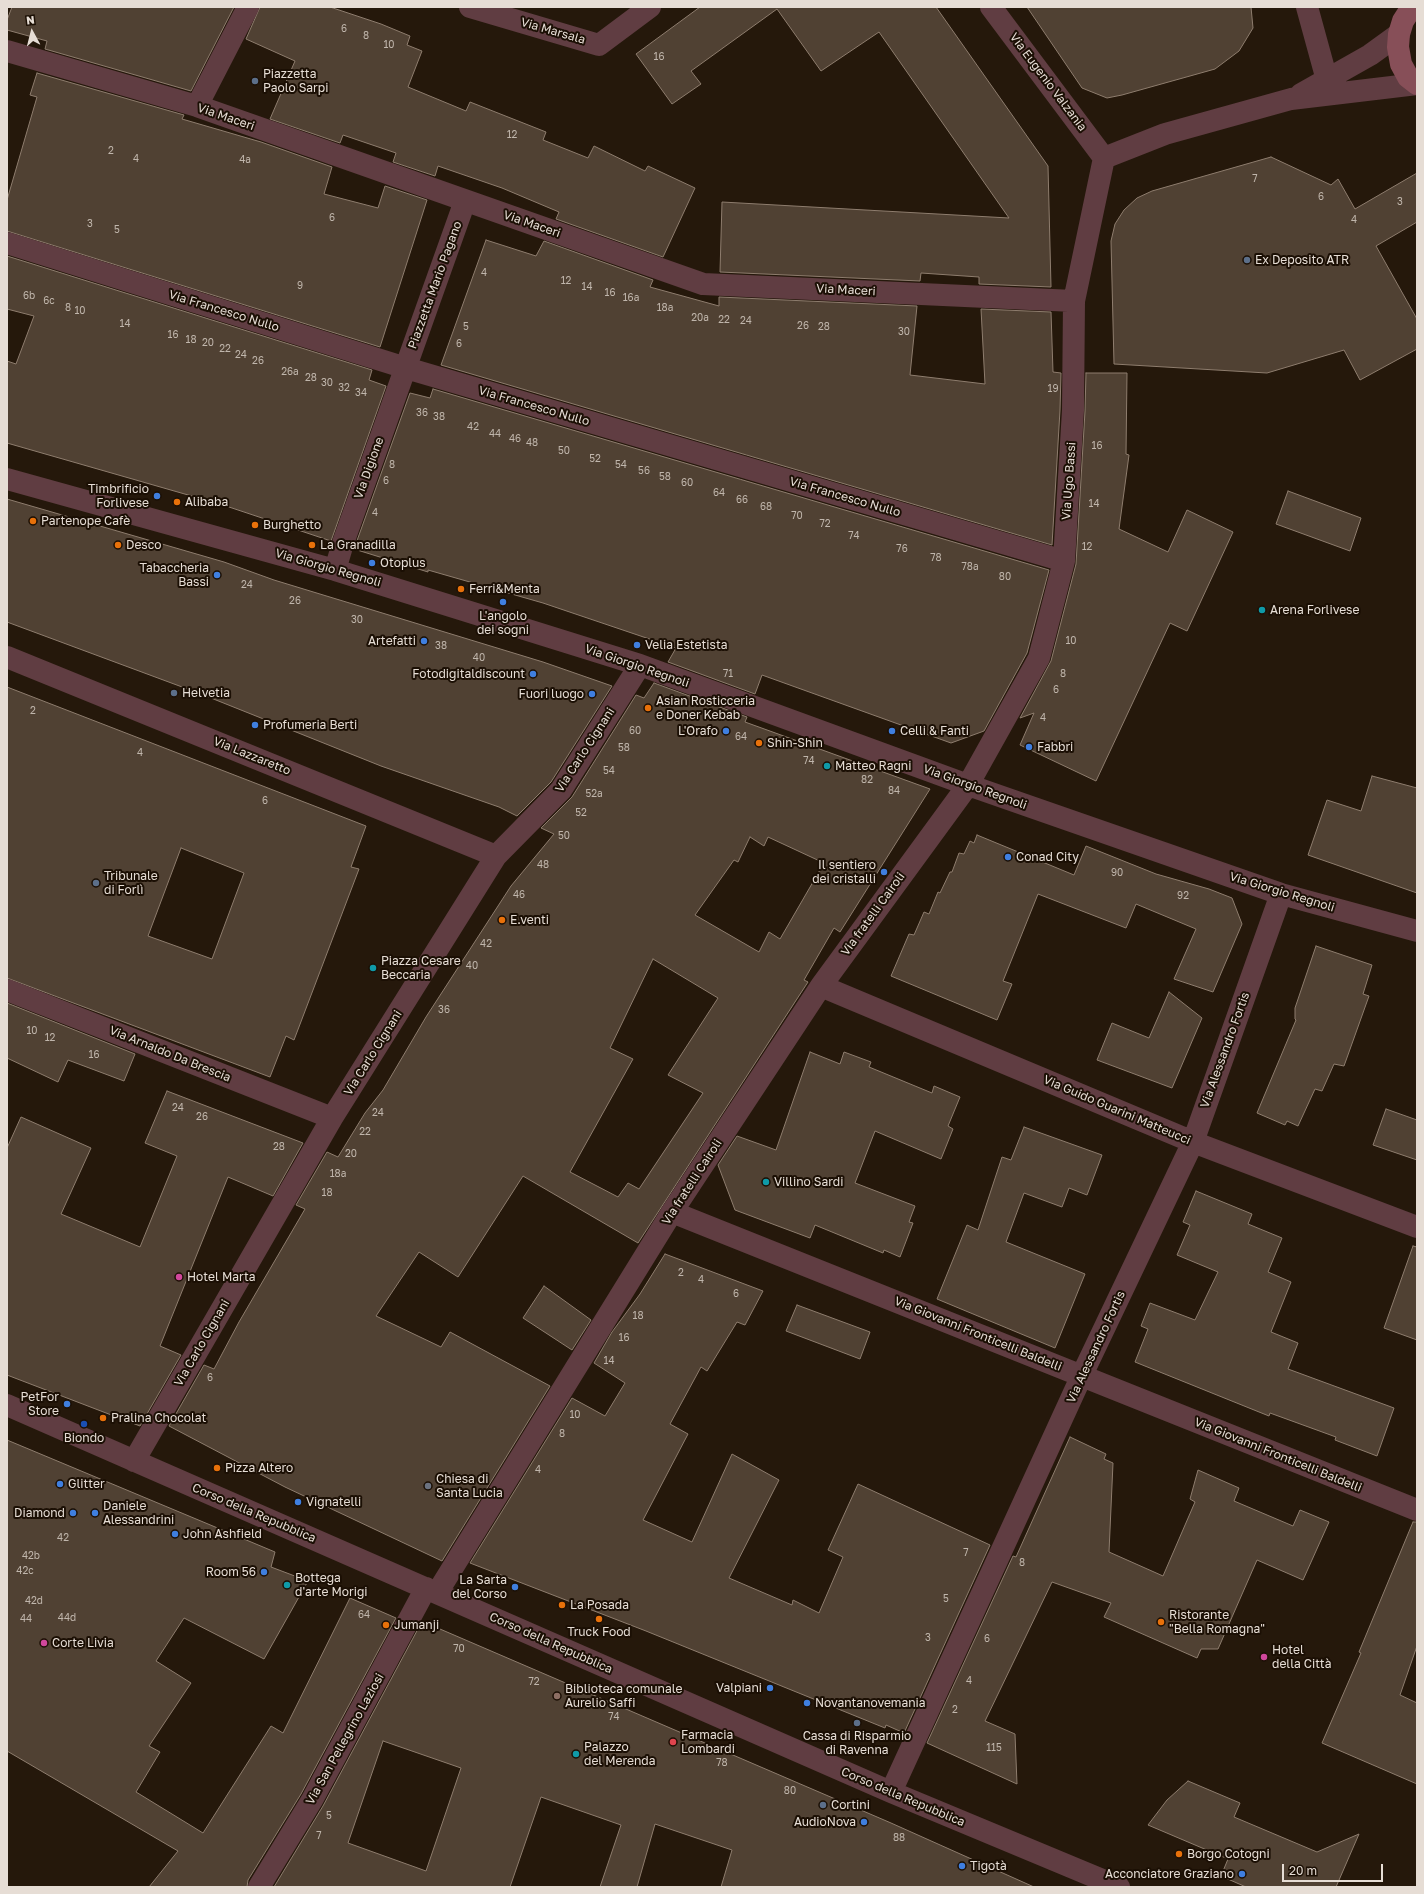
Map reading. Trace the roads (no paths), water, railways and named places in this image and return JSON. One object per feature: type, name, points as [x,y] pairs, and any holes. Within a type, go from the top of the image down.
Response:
[{"type":"main road","points":[[1412,7],[1403,21],[1399,34],[1398,47],[1401,64],[1408,77],[1417,84]]},
{"type":"street","points":[[197,106],[248,7]]},
{"type":"street","name":"Via Marsala","points":[[470,7],[599,45],[650,7]]},
{"type":"street","name":"Via Eugenio Valzania","points":[[991,7],[1104,158]]},
{"type":"street","points":[[1307,7],[1327,80]]},
{"type":"street","points":[[1291,99],[1327,80],[1370,54],[1399,34]]},
{"type":"street","name":"Via Maceri","points":[[7,51],[197,106],[703,284],[1074,301]]},
{"type":"street","points":[[1104,158],[1165,134],[1291,99],[1417,84]]},
{"type":"street","name":"Via Ugo Bassi","points":[[968,785],[1039,658],[1064,561],[1073,410],[1074,301],[1104,158]]},
{"type":"street","name":"Piazzetta Mario Pagano","points":[[406,368],[465,201]]},
{"type":"street","name":"Via Francesco Nullo","points":[[7,243],[406,368],[1064,561]]},
{"type":"street","name":"Via Digione","points":[[335,570],[343,543],[406,368]]},
{"type":"street","name":"Via Giorgio Regnoli","points":[[7,479],[335,570],[640,666],[968,785],[1281,894],[1417,931]]},
{"type":"street","name":"Via Lazzaretto","points":[[7,657],[496,856]]},
{"type":"street","name":"Via Carlo Cignani","points":[[134,1461],[332,1118],[496,856],[561,790],[640,666]]},
{"type":"street","name":"Via fratelli Cairoli","points":[[431,1590],[672,1212],[821,986],[968,785]]},
{"type":"street","name":"Via Alessandro Fortis","points":[[891,1792],[1082,1376],[1193,1142],[1281,894]]},
{"type":"street","name":"Via Guido Guarini Matteucci","points":[[821,986],[1193,1142],[1417,1227]]},
{"type":"street","name":"Via Arnaldo Da Brescia","points":[[7,990],[332,1118]]},
{"type":"street","name":"Via Giovanni Fronticelli Baldelli","points":[[672,1212],[1417,1510]]},
{"type":"street","name":"Corso della Repubblica","points":[[7,1405],[891,1792],[1118,1887]]},
{"type":"street","name":"Via San Pellegrino Laziosi","points":[[259,1887],[312,1800],[431,1590]]},
{"type":"place","name":"Piazzetta Paolo Sarpi","points":[[255,81]]},
{"type":"place","name":"Ex Deposito ATR","points":[[1247,260]]},
{"type":"place","name":"Timbrificio Forlivese","points":[[157,496]]},
{"type":"place","name":"Alibaba","points":[[177,502]]},
{"type":"place","name":"Partenope Cafè","points":[[33,521]]},
{"type":"place","name":"Burghetto","points":[[255,525]]},
{"type":"place","name":"Desco","points":[[118,545]]},
{"type":"place","name":"La Granadilla","points":[[312,545]]},
{"type":"place","name":"Otoplus","points":[[372,563]]},
{"type":"place","name":"Tabaccheria Bassi","points":[[217,575]]},
{"type":"place","name":"Ferri&Menta","points":[[461,589]]},
{"type":"place","name":"L'angolo dei sogni","points":[[503,602]]},
{"type":"place","name":"Arena Forlivese","points":[[1262,610]]},
{"type":"place","name":"Artefatti","points":[[424,641]]},
{"type":"place","name":"Velia Estetista","points":[[637,645]]},
{"type":"place","name":"Fotodigitaldiscount","points":[[533,674]]},
{"type":"place","name":"Helvetia","points":[[174,693]]},
{"type":"place","name":"Fuori luogo","points":[[592,694]]},
{"type":"place","name":"Asian Rosticceria e Doner Kebab","points":[[648,708]]},
{"type":"place","name":"Profumeria Berti","points":[[255,725]]},
{"type":"place","name":"L'Orafo","points":[[726,731]]},
{"type":"place","name":"Celli & Fanti","points":[[892,731]]},
{"type":"place","name":"Shin-Shin","points":[[759,743]]},
{"type":"place","name":"Fabbri","points":[[1029,747]]},
{"type":"place","name":"Matteo Ragni","points":[[827,766]]},
{"type":"place","name":"Conad City","points":[[1008,857]]},
{"type":"place","name":"Il sentiero dei cristalli","points":[[884,872]]},
{"type":"place","name":"Tribunale di Forlì","points":[[96,883]]},
{"type":"place","name":"E.venti","points":[[502,920]]},
{"type":"place","name":"Piazza Cesare Beccaria","points":[[373,968]]},
{"type":"place","name":"Villino Sardi","points":[[766,1182]]},
{"type":"place","name":"Hotel Marta","points":[[179,1277]]},
{"type":"place","name":"PetFor Store","points":[[67,1404]]},
{"type":"place","name":"Pralina Chocolat","points":[[103,1418]]},
{"type":"place","name":"Biondo","points":[[84,1424]]},
{"type":"place","name":"Pizza Altero","points":[[217,1468]]},
{"type":"place","name":"Glitter","points":[[60,1484]]},
{"type":"place","name":"Chiesa di Santa Lucia","points":[[428,1486]]},
{"type":"place","name":"Vignatelli","points":[[298,1502]]},
{"type":"place","name":"Diamond","points":[[73,1513]]},
{"type":"place","name":"Daniele Alessandrini","points":[[95,1513]]},
{"type":"place","name":"John Ashfield","points":[[175,1534]]},
{"type":"place","name":"Room 56","points":[[264,1572]]},
{"type":"place","name":"Bottega d'arte Morigi","points":[[287,1585]]},
{"type":"place","name":"La Sarta del Corso","points":[[515,1587]]},
{"type":"place","name":"La Posada","points":[[562,1605]]},
{"type":"place","name":"Truck Food","points":[[599,1619]]},
{"type":"place","name":"Ristorante \"Bella Romagna\"","points":[[1161,1622]]},
{"type":"place","name":"Jumanji","points":[[386,1625]]},
{"type":"place","name":"Corte Livia","points":[[44,1643]]},
{"type":"place","name":"Hotel della Città","points":[[1264,1657]]},
{"type":"place","name":"Valpiani","points":[[770,1688]]},
{"type":"place","name":"Biblioteca comunale Aurelio Saffi","points":[[557,1696]]},
{"type":"place","name":"Novantanovemania","points":[[807,1703]]},
{"type":"place","name":"Cassa di Risparmio di Ravenna","points":[[857,1723]]},
{"type":"place","name":"Farmacia Lombardi","points":[[673,1742]]},
{"type":"place","name":"Palazzo del Merenda","points":[[576,1754]]},
{"type":"place","name":"Cortini","points":[[823,1805]]},
{"type":"place","name":"AudioNova","points":[[864,1822]]},
{"type":"place","name":"Borgo Cotogni","points":[[1179,1854]]},
{"type":"place","name":"Tigotà","points":[[962,1866]]},
{"type":"place","name":"Acconciatore Graziano","points":[[1242,1874]]}]
